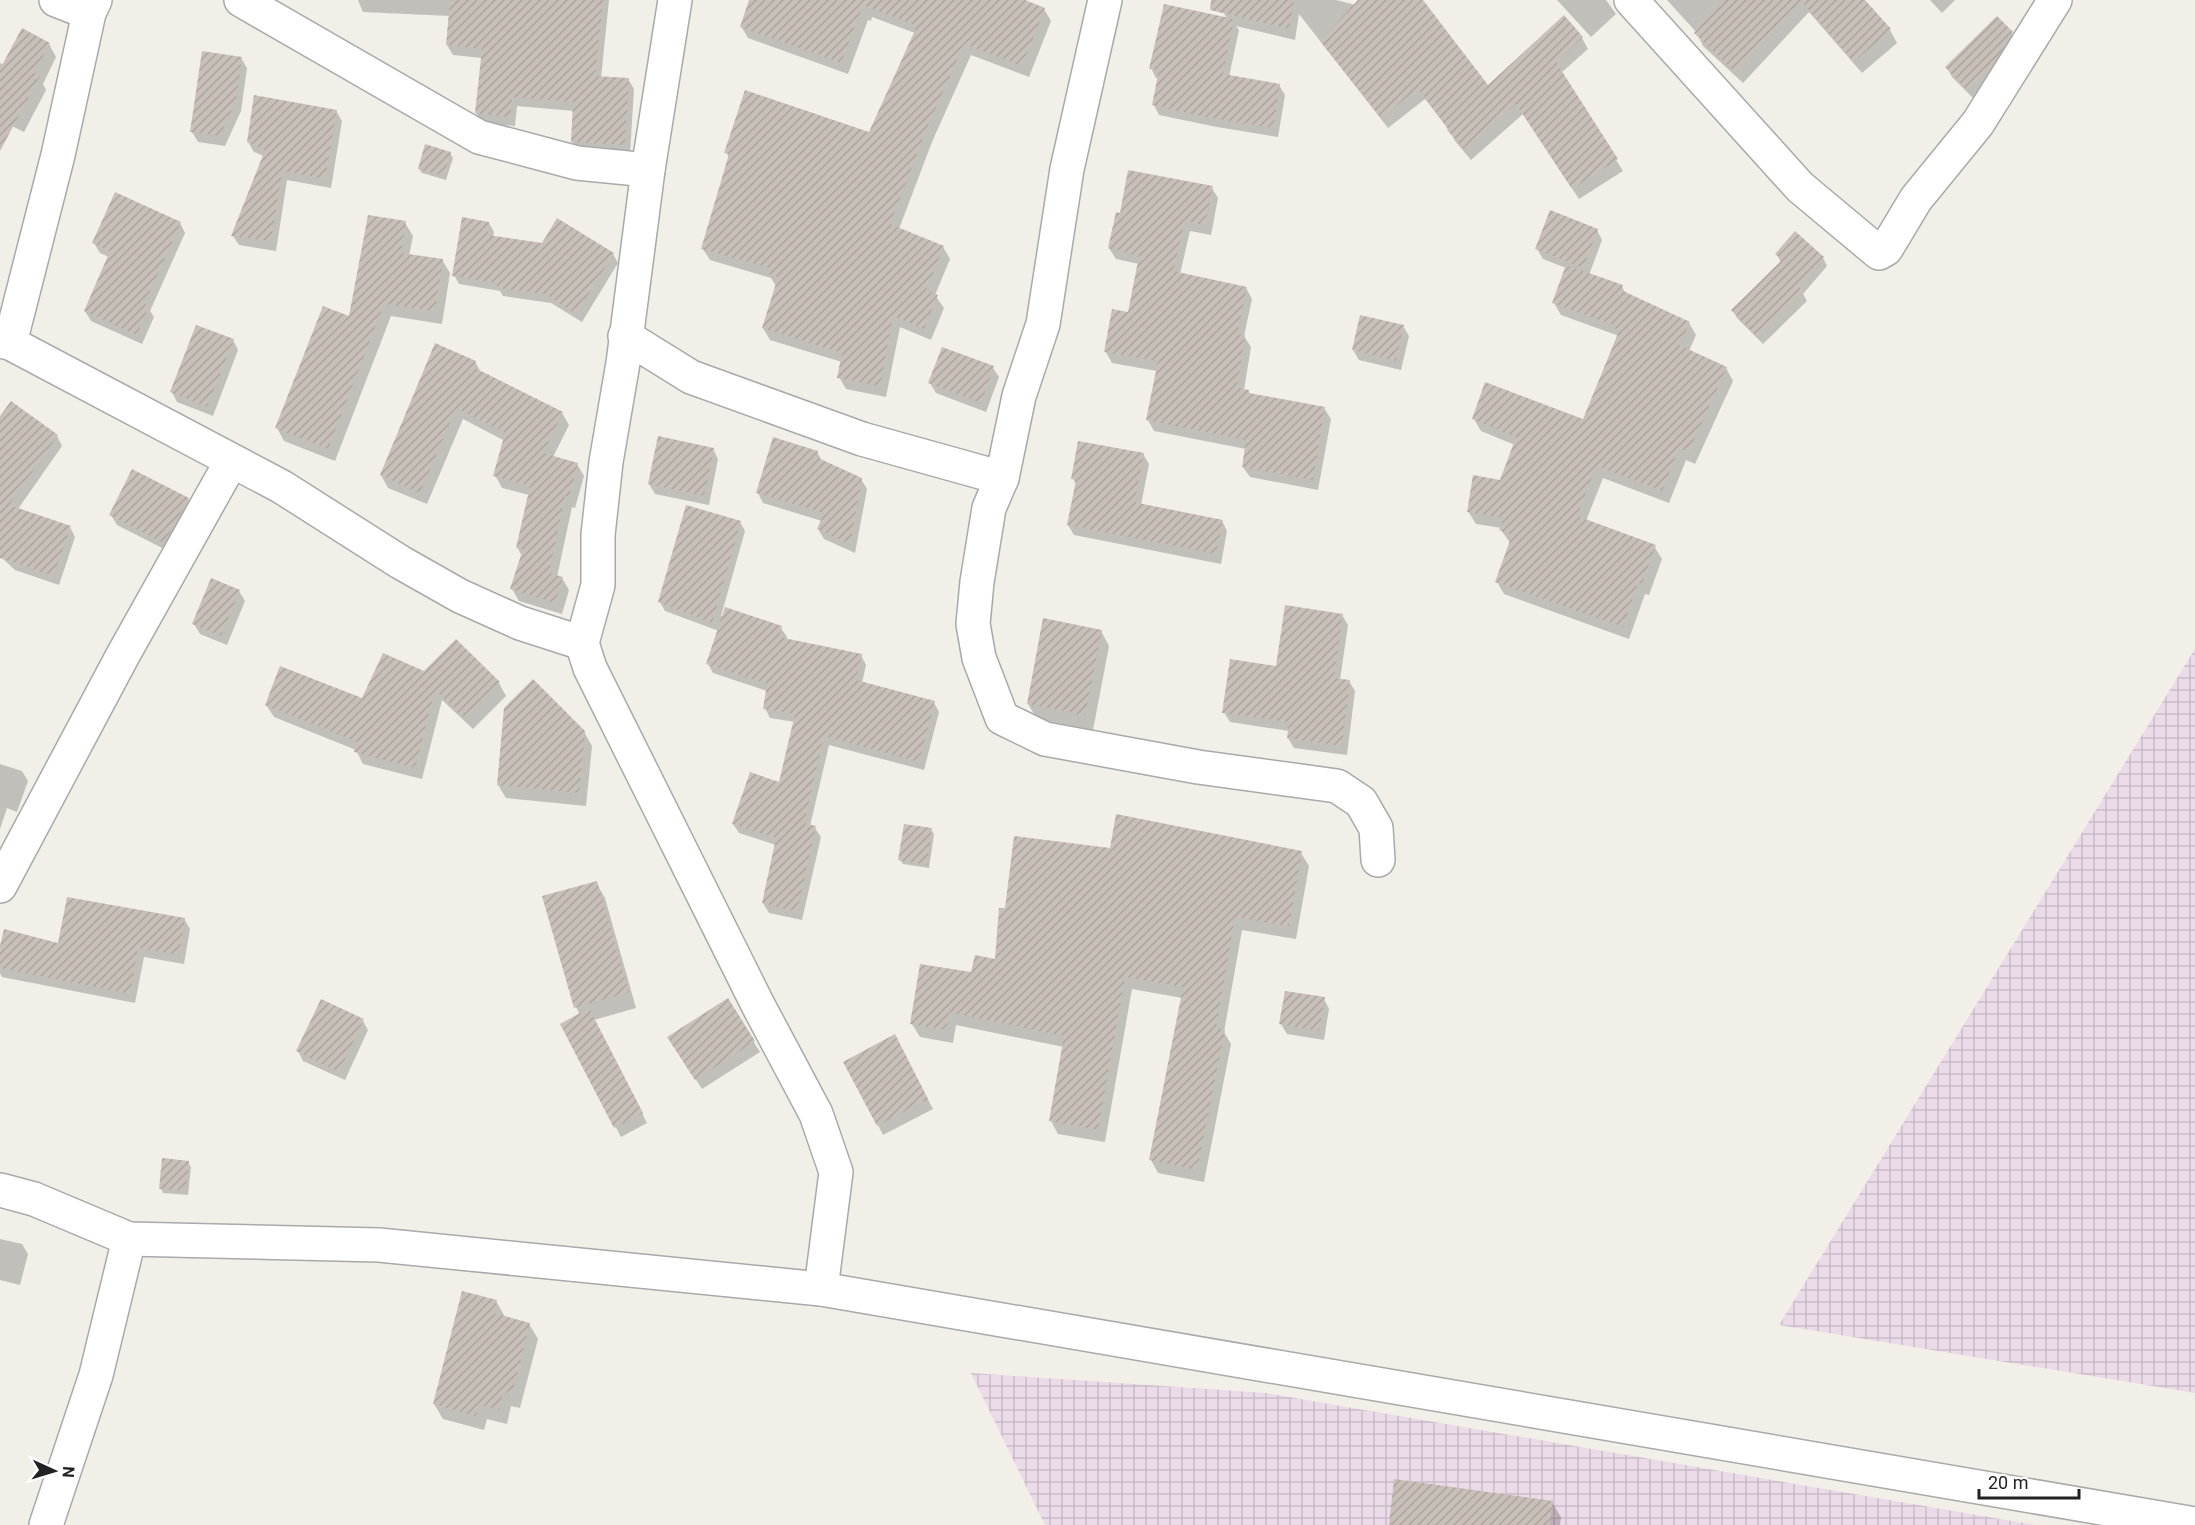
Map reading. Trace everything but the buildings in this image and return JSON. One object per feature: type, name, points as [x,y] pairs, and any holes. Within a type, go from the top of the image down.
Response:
[{"type":"street","points":[[56,0],[92,7],[58,155],[5,342],[282,488],[400,562],[460,596],[520,623],[582,643]]},
{"type":"street","points":[[241,0],[479,137],[577,164],[648,170]]},
{"type":"street","points":[[675,0],[648,170],[623,363],[606,462],[598,535],[598,585],[582,643],[590,668],[748,984],[816,1114],[836,1172],[821,1289]]},
{"type":"street","points":[[1105,0],[1067,169],[1043,324],[1019,396],[1002,478],[989,508],[973,624],[979,658],[1002,718],[1045,739],[1198,767],[1337,786],[1361,802],[1376,828],[1378,860]]},
{"type":"street","points":[[1631,0],[1800,187],[1879,253],[1886,249],[1916,199],[1978,123],[2055,0]]},
{"type":"street","points":[[625,336],[691,377],[862,439],[1002,478]]},
{"type":"street","points":[[0,886],[123,655],[231,462]]},
{"type":"street","points":[[0,1190],[34,1199],[129,1239],[379,1245],[821,1289],[2087,1515],[2195,1524]]},
{"type":"street","points":[[46,1525],[96,1375],[129,1239]]},
{"type":"shaded area","points":[[2195,649],[2195,1393],[1779,1325]]},
{"type":"shaded area","points":[[971,1373],[1266,1393],[2035,1525],[1045,1525]]}]
